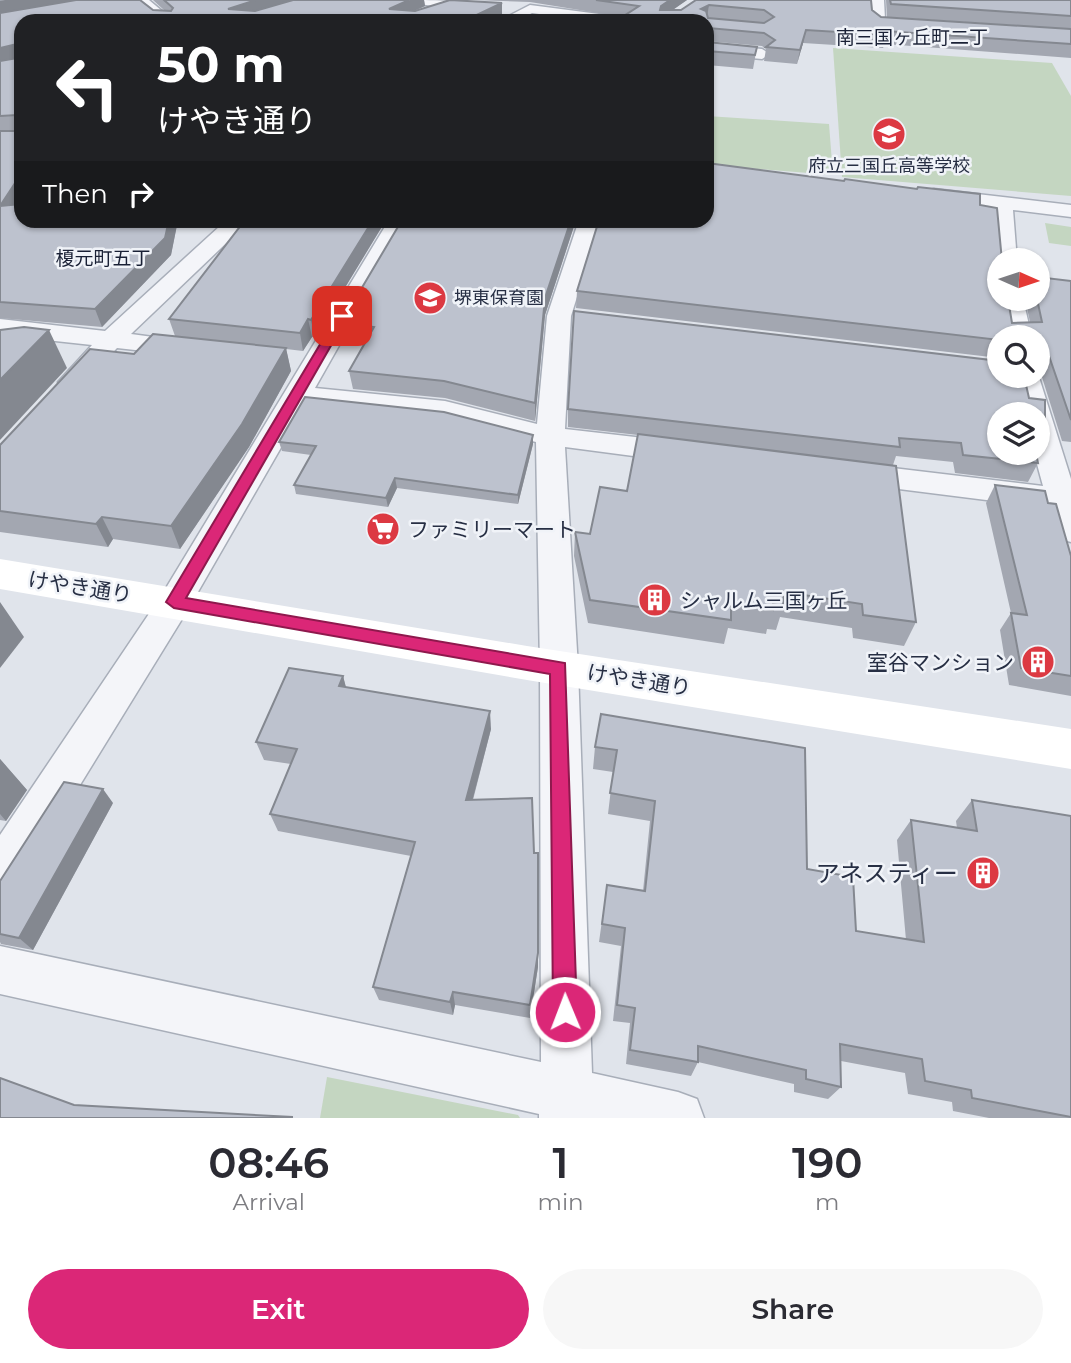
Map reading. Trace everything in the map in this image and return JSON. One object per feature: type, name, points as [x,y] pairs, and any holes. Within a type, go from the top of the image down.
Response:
[{"type":"street","points":[[140,0],[158,14]]},
{"type":"street","points":[[419,0],[577,14]]},
{"type":"street","points":[[598,14],[614,0]]},
{"type":"street","points":[[877,0],[878,23],[933,27]]},
{"type":"street","points":[[422,14],[454,3]]},
{"type":"street","points":[[520,14],[530,9]]},
{"type":"street","points":[[714,50],[762,54]]},
{"type":"street","points":[[918,192],[1071,211]]},
{"type":"street","points":[[1002,204],[1005,248]]},
{"type":"street","points":[[55,401],[111,339],[231,228]]},
{"type":"street","points":[[0,874],[174,602],[297,395],[300,362],[394,228]]},
{"type":"street","points":[[566,1106],[559,668],[550,436],[589,228]]},
{"type":"street","points":[[0,327],[219,352]]},
{"type":"street","points":[[1030,388],[1067,499],[1071,531]]},
{"type":"street","points":[[297,395],[445,410],[550,436],[702,455]]},
{"type":"street","points":[[827,470],[1067,499]]},
{"type":"street","name":"けやき通り","points":[[0,574],[559,668],[1071,749]]},
{"type":"street","points":[[0,970],[566,1106],[678,1118]]},
{"type":"green space","points":[[833,48],[1052,63],[1071,96],[1071,196],[842,177]]},
{"type":"green space","points":[[714,116],[829,124],[833,175],[714,166]]},
{"type":"green space","points":[[1045,223],[1071,227],[1071,246],[1049,243]]},
{"type":"green space","points":[[327,1077],[518,1115],[520,1118],[320,1118]]},
{"type":"building","points":[[76,0],[140,0],[153,10],[171,11],[173,8],[164,0],[256,0],[228,9],[255,11],[293,0],[409,0],[389,9],[415,11],[450,0],[502,3],[479,14],[14,14],[14,45],[0,48],[0,13]]},
{"type":"building","points":[[596,0],[670,0],[661,6],[660,10],[681,10],[696,0],[871,0],[872,10],[881,17],[1071,29],[1071,44],[886,31],[887,35],[806,30],[800,50],[766,47],[775,40],[764,33],[714,28],[714,19],[764,23],[774,17],[764,10],[709,5],[701,9],[707,14],[627,14],[639,6]]},
{"type":"building","points":[[890,0],[1071,0],[1071,16],[891,4]]},
{"type":"building","points":[[714,43],[757,47],[755,55],[714,52]]},
{"type":"building","points":[[14,59],[14,115],[0,116],[0,61]]},
{"type":"building","points":[[0,131],[14,131],[14,185],[0,206]]},
{"type":"building","points":[[714,164],[844,181],[980,194],[980,205],[997,208],[1001,248],[987,248],[987,312],[1010,312],[1012,323],[1042,322],[1040,312],[1050,312],[1050,278],[1071,281],[1071,420],[1050,359],[1050,325],[987,325],[987,339],[577,291],[597,228],[714,228]]},
{"type":"building","points":[[14,205],[14,228],[167,228],[165,238],[95,309],[0,302],[0,206]]},
{"type":"building","points":[[239,228],[368,228],[311,320],[308,319],[300,333],[169,319]]},
{"type":"building","points":[[397,228],[568,228],[545,298],[535,403],[444,381],[349,371],[374,327],[341,323]]},
{"type":"building","points":[[574,311],[987,360],[987,388],[1027,388],[1029,398],[1045,400],[987,402],[987,458],[963,455],[961,443],[899,438],[900,447],[568,409]]},
{"type":"building","points":[[24,327],[49,330],[0,380],[0,330]]},
{"type":"building","points":[[153,334],[286,348],[242,424],[171,526],[102,517],[96,524],[0,511],[0,445],[90,349],[134,354]]},
{"type":"building","points":[[305,397],[444,412],[533,435],[518,495],[395,478],[386,498],[294,485],[316,446],[279,442]]},
{"type":"building","points":[[638,434],[896,466],[916,622],[863,615],[862,604],[784,592],[783,606],[773,604],[773,610],[731,604],[731,620],[590,600],[575,532],[590,534],[600,487],[627,491]]},
{"type":"building","points":[[995,485],[1045,491],[1048,503],[1056,504],[1071,556],[1071,676],[1021,668],[1011,613],[1027,615]]},
{"type":"building","points":[[289,668],[343,676],[339,686],[490,711],[466,800],[532,798],[534,853],[538,853],[538,953],[530,1005],[453,992],[450,1002],[373,987],[415,842],[270,814],[297,749],[256,742]]},
{"type":"building","points":[[601,714],[805,748],[807,869],[853,877],[856,931],[924,942],[911,820],[977,831],[972,800],[1071,816],[1071,1117],[972,1098],[971,1090],[925,1081],[922,1059],[840,1044],[841,1087],[806,1079],[806,1070],[698,1046],[698,1062],[630,1050],[635,1008],[617,1005],[625,928],[602,924],[607,885],[645,891],[655,801],[610,793],[617,750],[595,747]]},
{"type":"building","points":[[64,782],[103,789],[19,938],[0,934],[0,881]]},
{"type":"building","points":[[0,1078],[74,1105],[292,1118],[0,1118]]},
{"type":"place","name":"府立三国丘高等学校","points":[[889,134]]},
{"type":"place","name":"堺東保育園","points":[[430,298]]},
{"type":"place","name":"ファミリーマート","points":[[383,529]]},
{"type":"place","name":"シャルム三国ヶ丘","points":[[655,600]]},
{"type":"place","name":"室谷マンション","points":[[1038,662]]},
{"type":"place","name":"アネスティー","points":[[983,873]]},
{"type":"district","name":"南三国ヶ丘町二丁","points":[[912,37]]},
{"type":"district","name":"榎元町五丁","points":[[103,258]]},
{"type":"route","points":[[342,316],[174,602],[559,668],[565,1012]]}]
